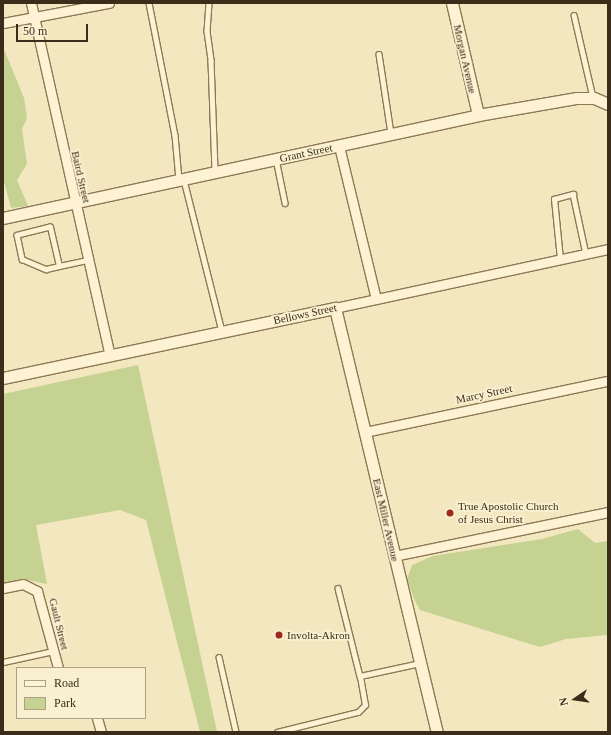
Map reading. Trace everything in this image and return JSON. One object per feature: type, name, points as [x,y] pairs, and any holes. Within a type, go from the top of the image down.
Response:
[{"type":"street","name":"Baird Street","points":[[31,3],[74,202],[110,356]]},
{"type":"street","points":[[3,23],[109,3]]},
{"type":"street","name":"Morgan Avenue","points":[[452,3],[478,115]]},
{"type":"street","points":[[594,98],[608,104]]},
{"type":"street","name":"Grant Street","points":[[3,218],[392,135],[478,115],[594,98]]},
{"type":"street","points":[[339,146],[376,298]]},
{"type":"street","name":"Bellows Street","points":[[3,378],[608,249]]},
{"type":"street","name":"East Miller Avenue","points":[[335,308],[436,732]]},
{"type":"street","name":"Marcy Street","points":[[365,432],[608,381]]},
{"type":"street","points":[[394,556],[608,512]]},
{"type":"street","name":"Gault Street","points":[[3,588],[23,584],[34,588],[40,595],[58,667]]},
{"type":"street","points":[[97,719],[101,732]]},
{"type":"lane","points":[[149,3],[176,135],[181,180],[222,331]]},
{"type":"lane","points":[[209,3],[207,31],[211,60],[215,172]]},
{"type":"lane","points":[[574,15],[594,98]]},
{"type":"lane","points":[[379,54],[392,135]]},
{"type":"lane","points":[[276,159],[285,204]]},
{"type":"lane","points":[[560,259],[554,199],[573,194],[586,254]]},
{"type":"lane","points":[[59,266],[50,227],[17,235],[22,259],[46,269],[88,260]]},
{"type":"lane","points":[[277,732],[358,712],[365,705],[360,676],[338,588]]},
{"type":"lane","points":[[3,662],[54,651]]},
{"type":"lane","points":[[219,657],[236,732]]},
{"type":"lane","points":[[360,676],[420,663]]},
{"type":"green space","points":[[3,47],[24,98],[27,118],[22,129],[27,164],[17,180],[28,206],[11,208],[3,178]]},
{"type":"green space","points":[[138,365],[217,732],[200,732],[146,520],[120,510],[36,525],[47,584],[23,579],[3,583],[3,394]]},
{"type":"green space","points":[[578,529],[595,543],[608,541],[608,635],[566,639],[540,647],[420,610],[415,601],[407,579],[412,565],[433,556],[542,539]]},
{"type":"place","name":"True Apostolic Church of Jesus Christ","points":[[450,513]]},
{"type":"place","name":"Involta-Akron","points":[[279,635]]}]
